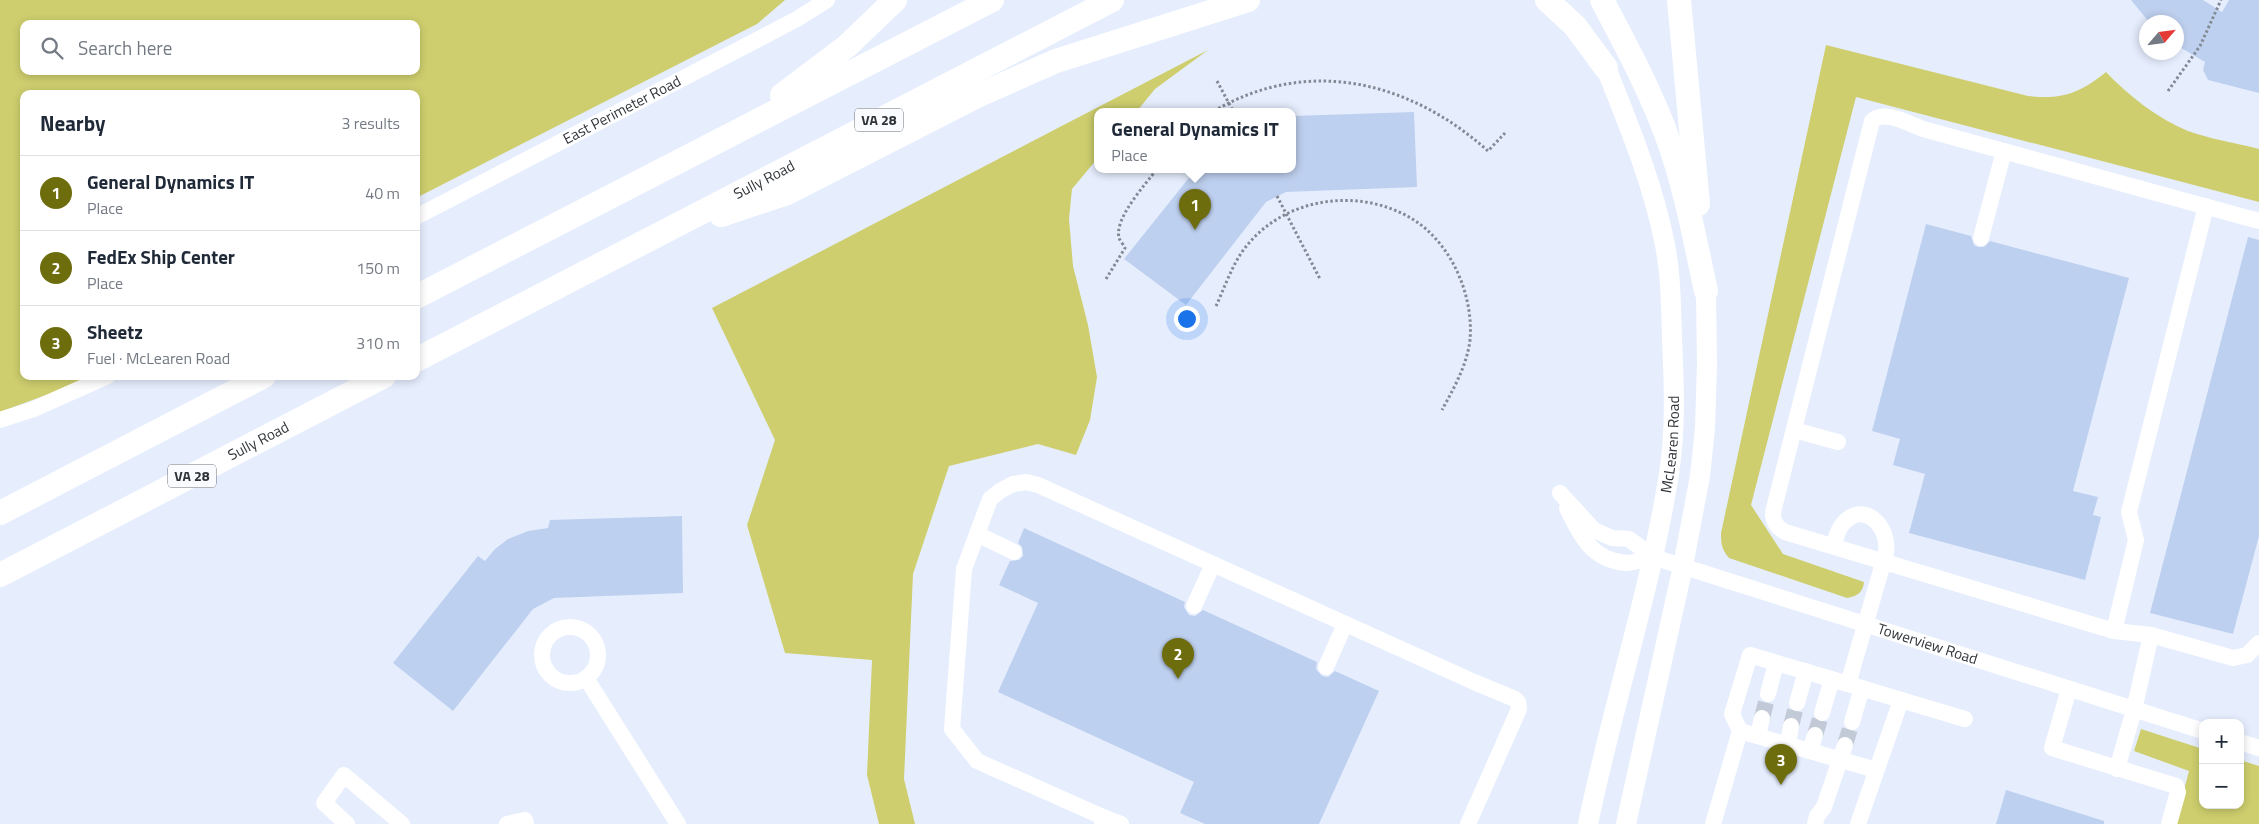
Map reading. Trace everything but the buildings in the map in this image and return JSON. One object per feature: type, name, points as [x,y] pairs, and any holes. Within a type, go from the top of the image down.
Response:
[{"type":"highway","points":[[710,145],[847,46],[895,0]]},
{"type":"highway","points":[[420,295],[992,0]]},
{"type":"highway","name":"Sully Road","points":[[420,358],[1112,0]]},
{"type":"highway","points":[[646,241],[787,193],[979,95],[1056,61],[1248,0]]},
{"type":"highway","points":[[1548,0],[1575,26],[1606,68]]},
{"type":"highway","points":[[1572,0],[1606,68]]},
{"type":"highway","points":[[1602,0],[1641,75],[1669,142],[1706,290]]},
{"type":"highway","points":[[1679,0],[1706,290]]},
{"type":"highway","points":[[0,513],[256,380]]},
{"type":"highway","name":"Sully Road","points":[[0,575],[376,380]]},
{"type":"main road","name":"McLearen Road","points":[[1588,824],[1653,558],[1669,473],[1674,397],[1671,295],[1665,246],[1650,181],[1606,68]]},
{"type":"main road","points":[[1626,824],[1683,566],[1700,476],[1705,428],[1707,364],[1706,290]]},
{"type":"street","name":"East Perimeter Road","points":[[420,215],[797,19],[827,0]]},
{"type":"street","points":[[2259,221],[1879,116],[1872,121],[1773,518],[1779,528],[1785,532],[2114,631],[2151,635],[2233,658],[2247,655],[2259,643]]},
{"type":"street","points":[[1981,238],[2004,151]]},
{"type":"street","points":[[2114,631],[2136,540],[2129,512],[2206,206]]},
{"type":"street","points":[[0,420],[34,409],[99,380]]},
{"type":"street","points":[[1794,430],[1838,442]]},
{"type":"street","points":[[1121,824],[1102,821],[977,761],[952,729],[964,569],[990,499],[1013,484],[1026,482],[1050,490],[1515,699],[1518,702],[1519,709],[1468,824]]},
{"type":"street","points":[[1560,493],[1594,530],[1612,538],[1629,539],[1653,558],[1628,563],[1608,558],[1598,552],[1582,538],[1560,493]]},
{"type":"street","points":[[1822,713],[1847,684],[1866,624],[1887,546],[1885,533],[1877,521],[1866,516],[1853,517],[1843,524],[1833,546]]},
{"type":"street","points":[[977,534],[1014,552]]},
{"type":"street","name":"Towerview Road","points":[[1653,558],[2199,730]]},
{"type":"street","points":[[1194,606],[1213,564]]},
{"type":"street","points":[[1326,667],[1345,624]]},
{"type":"street","points":[[2116,769],[2134,710],[2151,635]]},
{"type":"street","points":[[1714,824],[1740,731],[1732,714],[1750,655],[1965,719]]},
{"type":"street","points":[[1768,694],[1776,663]]},
{"type":"street","points":[[1797,703],[1806,672]]},
{"type":"street","points":[[586,678],[678,824]]},
{"type":"street","points":[[1847,684],[1852,722]]},
{"type":"street","points":[[2069,689],[2052,748],[2176,786],[2178,792],[2169,824]]},
{"type":"street","points":[[1858,824],[1901,700]]},
{"type":"street","points":[[1758,736],[1762,718]]},
{"type":"street","points":[[1788,745],[1791,726]]},
{"type":"street","points":[[1740,731],[1810,751],[1843,753],[1876,770]]},
{"type":"street","points":[[1810,751],[1815,735]]},
{"type":"street","points":[[2244,743],[2259,748]]},
{"type":"street","points":[[1815,824],[1817,816],[1824,807],[1843,753]]},
{"type":"street","points":[[347,824],[324,803],[344,775],[402,824]]},
{"type":"street","points":[[508,824],[526,820],[526,824]]},
{"type":"path","points":[[2168,91],[2200,46],[2221,0]]},
{"type":"path","points":[[1217,81],[1231,108]]},
{"type":"path","points":[[1219,108],[1228,103],[1284,83],[1303,81],[1333,82],[1387,90],[1406,98],[1450,122],[1488,151],[1505,133]]},
{"type":"path","points":[[1106,279],[1126,248],[1120,238],[1119,230],[1124,215],[1154,173]]},
{"type":"path","points":[[1277,196],[1320,279]]},
{"type":"path","points":[[1216,306],[1242,252],[1258,235],[1287,214],[1314,204],[1335,200],[1362,202],[1393,210],[1410,218],[1441,246],[1454,264],[1462,280],[1470,320],[1470,340],[1466,360],[1442,410]]},
{"type":"shaded area","points":[[0,0],[785,0],[757,24],[420,196],[420,90],[20,90],[20,380],[82,380],[0,412]]},
{"type":"shaded area","points":[[1826,45],[2028,96],[2061,96],[2079,90],[2106,72],[2124,90],[2165,120],[2188,131],[2259,149],[2259,202],[1856,97],[1751,505],[1783,554],[1864,582],[1859,593],[1847,598],[1729,558],[1723,549],[1721,537]]},
{"type":"shaded area","points":[[1208,50],[1155,89],[1139,108],[1096,108]]},
{"type":"shaded area","points":[[1094,109],[1094,163],[1072,189],[1069,219],[1073,266],[1088,325],[1097,377],[1090,420],[1076,455],[1038,444],[949,466],[913,574],[904,779],[915,824],[879,824],[867,775],[872,660],[785,653],[747,525],[775,440],[712,308]]},
{"type":"shaded area","points":[[2141,729],[2199,748],[2199,809],[2244,809],[2244,761],[2259,766],[2259,824],[2175,824],[2189,771],[2134,751]]},
{"type":"tunnel","points":[[1762,718],[1768,694]]},
{"type":"tunnel","points":[[1791,726],[1797,703]]},
{"type":"tunnel","points":[[1815,735],[1822,713]]},
{"type":"tunnel","points":[[1845,745],[1852,722]]},
{"type":"place","name":"General Dynamics IT","points":[[1195,230]]},
{"type":"place","name":"FedEx Ship Center","points":[[1178,679]]},
{"type":"place","name":"Sheetz","points":[[1781,785]]}]
